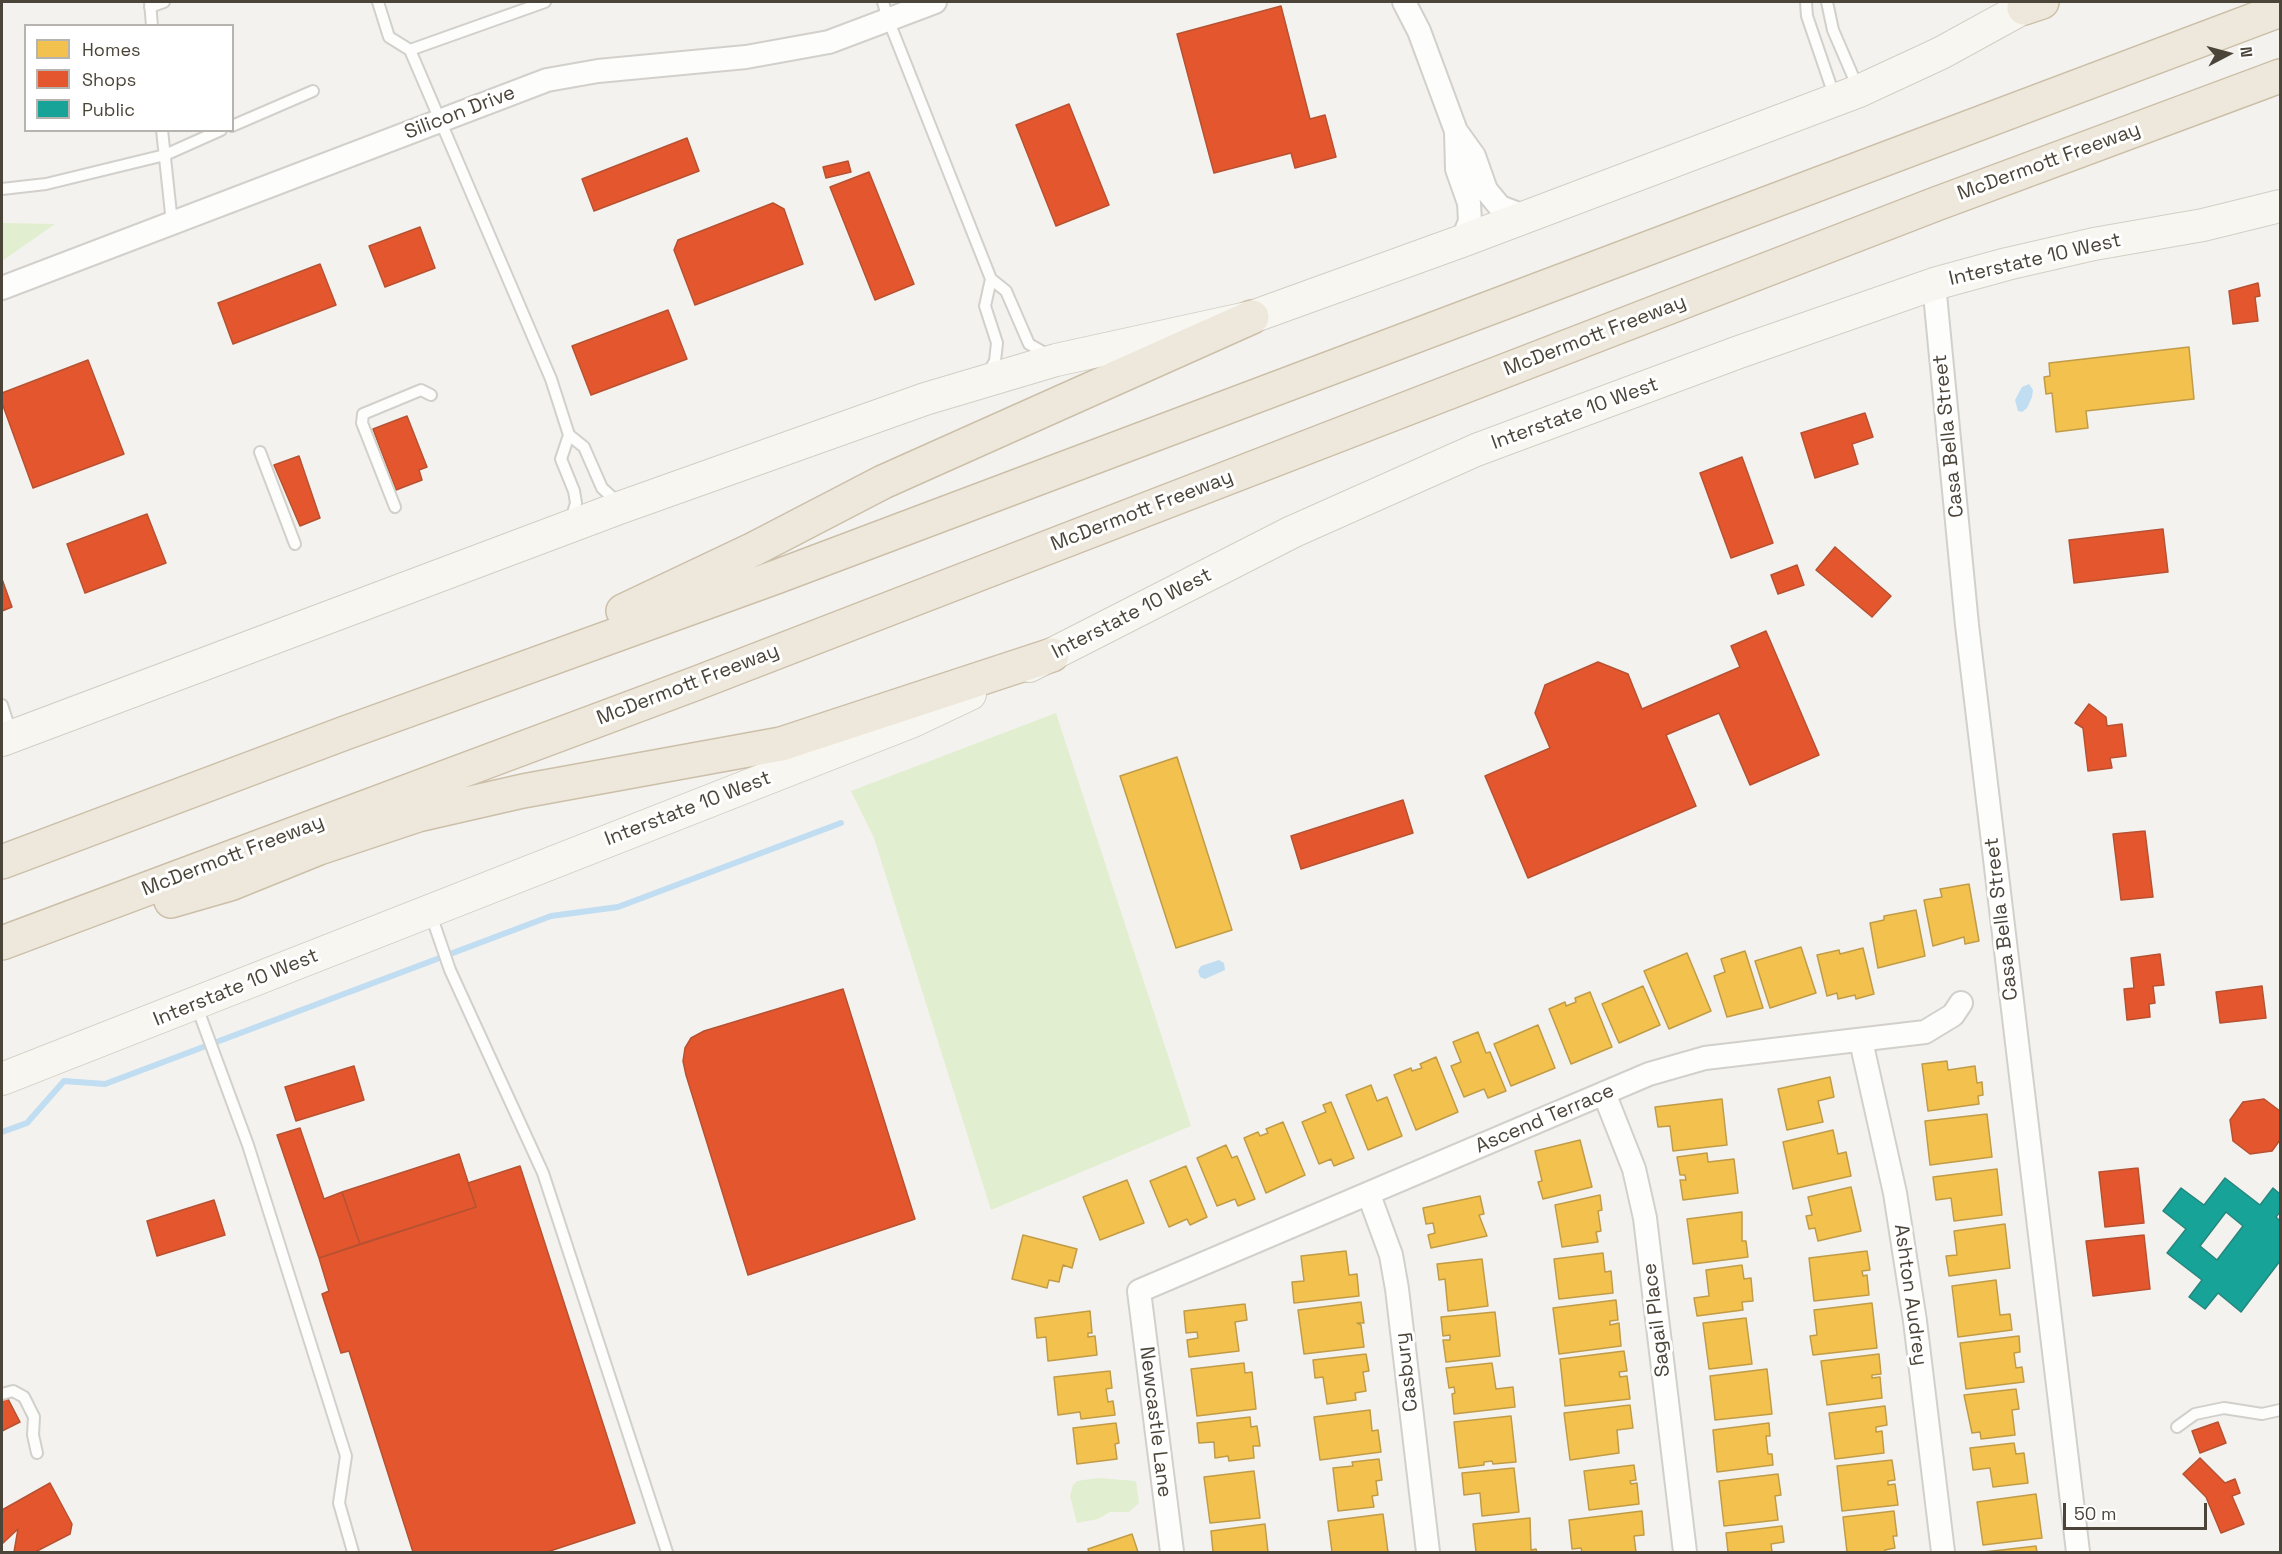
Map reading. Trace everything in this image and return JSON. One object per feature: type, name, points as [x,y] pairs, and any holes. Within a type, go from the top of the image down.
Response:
[{"type":"highway","points":[[2,862],[345,733],[798,568],[2280,10]]},
{"type":"highway","name":"McDermott Freeway","points":[[2,943],[697,683],[1936,204],[2280,76]]},
{"type":"highway","points":[[345,733],[651,598],[754,549],[883,482],[1252,317]]},
{"type":"highway","points":[[2,949],[230,884],[319,848],[418,815],[523,791],[781,744],[1052,655]]},
{"type":"main road","points":[[7,738],[636,502],[925,399],[1056,360],[1252,317],[1462,241],[1848,95],[1941,53],[2033,4]]},
{"type":"main road","name":"Interstate 10 West","points":[[2,1080],[913,721],[1052,655],[1292,531],[1476,450],[1934,284],[2094,244],[2203,225],[2280,206]]},
{"type":"street","name":"Silicon Drive","points":[[2,288],[547,80],[598,71],[746,57],[829,42],[885,10],[935,2]]},
{"type":"street","points":[[1404,2],[1419,31],[1456,131],[1474,156],[1486,190],[1500,207],[1526,217]]},
{"type":"street","points":[[1456,131],[1457,169],[1469,203],[1470,221],[1462,241]]},
{"type":"street","name":"Casa Bella Street","points":[[1934,284],[1967,625],[2078,1552]]},
{"type":"street","name":"Ascend Terrace","points":[[1138,1291],[1369,1195],[1649,1074],[1705,1058],[1925,1032],[1953,1015],[1961,1003]]},
{"type":"street","name":"Ashton Audrey","points":[[1861,1041],[1894,1193],[1915,1321],[1943,1552]]},
{"type":"street","name":"Sagail Place","points":[[1604,1093],[1634,1169],[1645,1218],[1685,1552]]},
{"type":"street","name":"Casbury","points":[[1369,1195],[1391,1255],[1397,1289],[1428,1552]]},
{"type":"street","name":"Newcastle Lane","points":[[1138,1291],[1172,1552]]},
{"type":"lane","points":[[152,24],[150,4],[164,2]]},
{"type":"lane","points":[[378,2],[389,37],[410,50],[551,379],[569,435],[584,447],[602,488],[613,498],[636,502]]},
{"type":"lane","points":[[410,50],[524,5],[546,2]]},
{"type":"lane","points":[[1806,2],[1807,16],[1848,95]]},
{"type":"lane","points":[[1827,2],[1848,95]]},
{"type":"lane","points":[[885,10],[992,279],[1006,291],[1029,344],[1056,360]]},
{"type":"lane","points":[[234,125],[313,91]]},
{"type":"lane","points":[[162,132],[172,223]]},
{"type":"lane","points":[[2,189],[46,184],[165,154],[216,132]]},
{"type":"lane","points":[[982,381],[995,361],[997,344],[985,306],[992,279]]},
{"type":"lane","points":[[395,507],[362,423],[363,414],[421,390],[431,395]]},
{"type":"lane","points":[[566,528],[576,503],[561,459],[569,435]]},
{"type":"lane","points":[[260,452],[296,544]]},
{"type":"lane","points":[[2,705],[7,738]]},
{"type":"lane","points":[[430,910],[450,970],[543,1173],[665,1552]]},
{"type":"lane","points":[[196,1004],[248,1145],[346,1456],[339,1503],[353,1552]]},
{"type":"lane","points":[[2,1394],[13,1391],[24,1397],[34,1417],[33,1435],[37,1453]]},
{"type":"lane","points":[[2177,1427],[2194,1414],[2224,1408],[2262,1414],[2280,1410]]},
{"type":"green space","points":[[2,223],[55,224],[2,261]]},
{"type":"green space","points":[[1056,713],[1191,1126],[991,1210],[874,838],[851,791]]},
{"type":"green space","points":[[1098,1478],[1136,1481],[1139,1503],[1129,1512],[1110,1512],[1098,1519],[1077,1523],[1070,1496],[1073,1485],[1077,1481]]},
{"type":"water","points":[[2029,384],[2033,390],[2032,397],[2027,408],[2022,412],[2018,411],[2015,400],[2022,387]]},
{"type":"water","points":[[1219,960],[1224,963],[1225,970],[1205,979],[1200,977],[1198,971],[1201,966]]},
{"type":"building: Homes","points":[[2189,347],[2194,399],[2086,411],[2088,428],[2056,432],[2052,393],[2046,394],[2044,377],[2050,376],[2049,363]]},
{"type":"building: Homes","points":[[1177,757],[1232,930],[1176,948],[1120,776]]},
{"type":"building: Homes","points":[[1969,884],[1979,941],[1965,944],[1964,937],[1933,946],[1924,900],[1942,897],[1940,889]]},
{"type":"building: Homes","points":[[1916,910],[1925,956],[1878,968],[1870,923],[1884,920],[1884,916]]},
{"type":"building: Homes","points":[[1801,947],[1816,993],[1770,1008],[1755,961]]},
{"type":"building: Homes","points":[[1863,948],[1874,994],[1856,999],[1855,995],[1838,999],[1837,993],[1827,996],[1817,955],[1839,950],[1840,954]]},
{"type":"building: Homes","points":[[1745,951],[1763,1008],[1727,1017],[1714,976],[1725,972],[1721,959]]},
{"type":"building: Homes","points":[[1687,953],[1711,1011],[1669,1029],[1644,971]]},
{"type":"building: Homes","points":[[1643,986],[1660,1025],[1619,1043],[1602,1004]]},
{"type":"building: Homes","points":[[1590,992],[1612,1047],[1571,1064],[1549,1009],[1565,1002],[1566,1006],[1576,1002],[1575,998]]},
{"type":"building: Homes","points":[[1538,1025],[1555,1068],[1511,1086],[1494,1044]]},
{"type":"building: Homes","points":[[1478,1032],[1486,1053],[1490,1052],[1506,1091],[1488,1098],[1484,1089],[1464,1097],[1451,1066],[1461,1062],[1453,1042]]},
{"type":"building: Homes","points":[[1436,1057],[1458,1112],[1416,1130],[1394,1075],[1411,1068],[1412,1071],[1422,1068],[1420,1064]]},
{"type":"building: Homes","points":[[1947,1061],[1948,1070],[1975,1066],[1977,1083],[1982,1082],[1983,1095],[1978,1096],[1979,1104],[1928,1111],[1922,1064]]},
{"type":"building: Homes","points":[[1830,1077],[1834,1097],[1818,1101],[1823,1122],[1787,1130],[1778,1089]]},
{"type":"building: Homes","points":[[1371,1085],[1377,1101],[1387,1097],[1402,1136],[1368,1150],[1346,1095]]},
{"type":"building: Homes","points":[[1722,1099],[1727,1145],[1673,1151],[1670,1126],[1658,1127],[1655,1107]]},
{"type":"building: Homes","points":[[1331,1102],[1354,1158],[1334,1166],[1331,1159],[1319,1164],[1302,1122],[1326,1112],[1323,1105]]},
{"type":"building: Homes","points":[[1987,1114],[1992,1157],[1930,1165],[1925,1121]]},
{"type":"building: Homes","points":[[1283,1122],[1305,1175],[1266,1193],[1244,1138],[1258,1132],[1260,1136],[1268,1133],[1266,1129]]},
{"type":"building: Homes","points":[[1833,1130],[1838,1154],[1846,1152],[1851,1176],[1793,1189],[1783,1142]]},
{"type":"building: Homes","points":[[1580,1140],[1592,1187],[1543,1199],[1538,1182],[1542,1181],[1535,1151]]},
{"type":"building: Homes","points":[[1226,1145],[1232,1158],[1237,1156],[1255,1199],[1238,1206],[1235,1199],[1217,1206],[1197,1158]]},
{"type":"building: Homes","points":[[1707,1153],[1708,1162],[1734,1159],[1738,1193],[1683,1200],[1680,1180],[1686,1180],[1685,1175],[1680,1175],[1677,1157]]},
{"type":"building: Homes","points":[[1186,1166],[1207,1217],[1190,1225],[1187,1219],[1169,1227],[1150,1181]]},
{"type":"building: Homes","points":[[1997,1169],[2002,1215],[1954,1221],[1951,1198],[1936,1200],[1933,1177]]},
{"type":"building: Homes","points":[[1127,1180],[1144,1223],[1100,1240],[1083,1197]]},
{"type":"building: Homes","points":[[1851,1187],[1861,1231],[1818,1241],[1815,1228],[1809,1229],[1806,1216],[1812,1215],[1808,1197]]},
{"type":"building: Homes","points":[[1600,1195],[1602,1210],[1598,1211],[1601,1231],[1596,1232],[1598,1242],[1562,1247],[1555,1205]]},
{"type":"building: Homes","points":[[1480,1196],[1484,1214],[1479,1215],[1487,1236],[1431,1248],[1428,1235],[1435,1233],[1433,1223],[1426,1224],[1423,1208]]},
{"type":"building: Homes","points":[[1742,1212],[1742,1241],[1746,1241],[1748,1257],[1693,1264],[1687,1219]]},
{"type":"building: Homes","points":[[2005,1224],[2010,1268],[1949,1276],[1946,1256],[1957,1255],[1954,1231]]},
{"type":"building: Homes","points":[[1023,1235],[1077,1249],[1072,1268],[1063,1265],[1059,1282],[1049,1280],[1047,1288],[1012,1279]]},
{"type":"building: Homes","points":[[1346,1251],[1349,1275],[1357,1274],[1359,1296],[1294,1303],[1292,1282],[1304,1281],[1301,1256]]},
{"type":"building: Homes","points":[[1867,1251],[1870,1270],[1862,1271],[1863,1276],[1867,1275],[1869,1295],[1814,1301],[1809,1258]]},
{"type":"building: Homes","points":[[1603,1253],[1605,1272],[1611,1271],[1613,1293],[1559,1299],[1554,1259]]},
{"type":"building: Homes","points":[[1482,1259],[1488,1306],[1448,1311],[1445,1279],[1439,1280],[1437,1264]]},
{"type":"building: Homes","points":[[1742,1265],[1744,1279],[1751,1278],[1753,1301],[1742,1302],[1743,1310],[1697,1316],[1694,1298],[1709,1296],[1706,1270]]},
{"type":"building: Homes","points":[[1996,1280],[2000,1315],[2010,1314],[2012,1330],[1958,1337],[1952,1286]]},
{"type":"building: Homes","points":[[1616,1300],[1618,1320],[1610,1321],[1610,1325],[1619,1323],[1621,1346],[1559,1354],[1553,1308]]},
{"type":"building: Homes","points":[[1361,1302],[1364,1323],[1357,1323],[1361,1325],[1364,1347],[1304,1354],[1298,1310]]},
{"type":"building: Homes","points":[[1872,1303],[1877,1348],[1813,1355],[1810,1336],[1817,1335],[1814,1310]]},
{"type":"building: Homes","points":[[1245,1304],[1247,1320],[1235,1322],[1239,1351],[1189,1357],[1187,1340],[1198,1338],[1197,1332],[1186,1333],[1184,1311]]},
{"type":"building: Homes","points":[[1090,1311],[1092,1333],[1088,1333],[1088,1337],[1095,1336],[1097,1355],[1048,1361],[1046,1337],[1037,1338],[1035,1318]]},
{"type":"building: Homes","points":[[1495,1312],[1500,1356],[1446,1362],[1443,1340],[1450,1340],[1450,1335],[1443,1336],[1441,1317]]},
{"type":"building: Homes","points":[[1746,1318],[1752,1364],[1709,1369],[1703,1323]]},
{"type":"building: Homes","points":[[2019,1336],[2020,1352],[2014,1353],[2016,1368],[2022,1367],[2024,1382],[1966,1389],[1960,1343]]},
{"type":"building: Homes","points":[[1624,1351],[1627,1371],[1619,1372],[1620,1377],[1627,1376],[1630,1399],[1565,1406],[1560,1359]]},
{"type":"building: Homes","points":[[1366,1354],[1369,1371],[1363,1372],[1366,1391],[1355,1393],[1356,1400],[1327,1404],[1323,1377],[1315,1378],[1313,1360]]},
{"type":"building: Homes","points":[[1879,1354],[1881,1374],[1872,1375],[1872,1378],[1880,1377],[1882,1398],[1827,1405],[1821,1361]]},
{"type":"building: Homes","points":[[1244,1363],[1245,1373],[1252,1372],[1256,1409],[1197,1416],[1191,1369]]},
{"type":"building: Homes","points":[[1492,1363],[1496,1389],[1513,1387],[1515,1407],[1454,1414],[1452,1394],[1455,1393],[1454,1387],[1449,1388],[1446,1368]]},
{"type":"building: Homes","points":[[1767,1369],[1772,1414],[1715,1420],[1710,1376]]},
{"type":"building: Homes","points":[[1110,1371],[1112,1388],[1106,1389],[1108,1402],[1113,1401],[1115,1415],[1081,1419],[1080,1412],[1058,1415],[1054,1377]]},
{"type":"building: Homes","points":[[2016,1389],[2019,1409],[2012,1410],[2015,1435],[1981,1439],[1980,1432],[1972,1433],[1964,1395]]},
{"type":"building: Homes","points":[[1630,1405],[1633,1428],[1617,1430],[1619,1453],[1570,1460],[1564,1413]]},
{"type":"building: Homes","points":[[1885,1406],[1887,1425],[1876,1427],[1876,1432],[1882,1431],[1884,1453],[1835,1459],[1829,1413]]},
{"type":"building: Homes","points":[[1370,1410],[1372,1431],[1378,1430],[1381,1452],[1320,1460],[1314,1417]]},
{"type":"building: Homes","points":[[1511,1416],[1516,1462],[1493,1464],[1492,1461],[1484,1462],[1484,1465],[1459,1468],[1454,1422]]},
{"type":"building: Homes","points":[[1250,1417],[1251,1427],[1257,1426],[1260,1446],[1253,1446],[1254,1458],[1229,1461],[1228,1456],[1215,1458],[1214,1442],[1199,1443],[1197,1423]]},
{"type":"building: Homes","points":[[1116,1423],[1119,1443],[1115,1444],[1117,1459],[1077,1464],[1073,1428]]},
{"type":"building: Homes","points":[[1769,1423],[1770,1436],[1766,1436],[1768,1454],[1772,1454],[1773,1465],[1717,1472],[1713,1430]]},
{"type":"building: Homes","points":[[2014,1443],[2016,1454],[2024,1453],[2028,1483],[1993,1487],[1990,1468],[1973,1470],[1970,1448]]},
{"type":"building: Homes","points":[[1379,1459],[1382,1480],[1376,1481],[1378,1495],[1372,1496],[1374,1507],[1338,1511],[1333,1468],[1353,1466],[1352,1462]]},
{"type":"building: Homes","points":[[1892,1460],[1895,1480],[1888,1481],[1888,1485],[1895,1484],[1898,1505],[1842,1511],[1837,1466]]},
{"type":"building: Homes","points":[[1634,1465],[1636,1480],[1630,1481],[1631,1484],[1637,1483],[1639,1504],[1589,1510],[1584,1471]]},
{"type":"building: Homes","points":[[1514,1468],[1519,1512],[1482,1516],[1480,1493],[1464,1495],[1462,1473]]},
{"type":"building: Homes","points":[[1254,1471],[1260,1518],[1210,1523],[1204,1477]]},
{"type":"building: Homes","points":[[1778,1474],[1781,1495],[1775,1496],[1778,1520],[1724,1526],[1719,1481]]},
{"type":"building: Homes","points":[[2036,1494],[2042,1538],[1983,1545],[1977,1502]]},
{"type":"building: Homes","points":[[1642,1511],[1644,1535],[1634,1536],[1636,1552],[1582,1552],[1581,1548],[1572,1549],[1569,1520]]},
{"type":"building: Homes","points":[[1894,1511],[1897,1536],[1893,1536],[1895,1548],[1885,1550],[1885,1552],[1847,1552],[1843,1517]]},
{"type":"building: Homes","points":[[1383,1514],[1388,1552],[1332,1552],[1328,1521]]},
{"type":"building: Homes","points":[[1530,1518],[1531,1550],[1536,1549],[1537,1552],[1476,1552],[1473,1524]]},
{"type":"building: Homes","points":[[1265,1524],[1268,1552],[1213,1552],[1211,1531]]},
{"type":"building: Homes","points":[[1782,1526],[1784,1542],[1771,1544],[1772,1552],[1728,1552],[1726,1533]]},
{"type":"building: Homes","points":[[1132,1534],[1138,1552],[1089,1552],[1088,1549]]},
{"type":"building: Homes","points":[[2036,1546],[2037,1552],[1984,1552]]},
{"type":"building: Shops","points":[[1281,6],[1310,119],[1325,115],[1336,157],[1295,168],[1291,153],[1214,173],[1177,34]]},
{"type":"building: Shops","points":[[1069,104],[1109,205],[1056,226],[1016,125]]},
{"type":"building: Shops","points":[[687,138],[699,171],[594,211],[582,179]]},
{"type":"building: Shops","points":[[848,161],[851,172],[826,178],[823,167]]},
{"type":"building: Shops","points":[[869,172],[914,284],[875,300],[830,187]]},
{"type":"building: Shops","points":[[773,203],[784,209],[803,264],[695,305],[674,250],[678,240]]},
{"type":"building: Shops","points":[[420,227],[435,268],[385,287],[369,246]]},
{"type":"building: Shops","points":[[320,264],[336,305],[233,344],[218,303]]},
{"type":"building: Shops","points":[[2258,283],[2260,296],[2255,297],[2258,321],[2233,324],[2229,291]]},
{"type":"building: Shops","points":[[668,310],[687,359],[591,395],[572,346]]},
{"type":"building: Shops","points":[[88,360],[124,454],[33,488],[2,403],[2,393]]},
{"type":"building: Shops","points":[[1865,413],[1873,437],[1852,444],[1858,464],[1815,478],[1801,433]]},
{"type":"building: Shops","points":[[407,416],[427,467],[419,470],[422,480],[396,490],[373,429]]},
{"type":"building: Shops","points":[[299,456],[320,518],[300,526],[274,465]]},
{"type":"building: Shops","points":[[1742,457],[1773,543],[1731,558],[1700,473]]},
{"type":"building: Shops","points":[[147,514],[166,563],[85,593],[67,544]]},
{"type":"building: Shops","points":[[2163,529],[2168,572],[2074,583],[2069,540]]},
{"type":"building: Shops","points":[[1835,547],[1891,596],[1872,617],[1816,570]]},
{"type":"building: Shops","points":[[1797,565],[1804,585],[1778,594],[1771,575]]},
{"type":"building: Shops","points":[[2,579],[12,607],[2,611]]},
{"type":"building: Shops","points":[[1766,631],[1819,755],[1750,785],[1719,713],[1666,735],[1696,806],[1528,878],[1485,776],[1550,748],[1535,713],[1545,685],[1598,662],[1628,674],[1642,709],[1740,667],[1731,646]]},
{"type":"building: Shops","points":[[2089,704],[2106,717],[2107,726],[2122,724],[2126,756],[2110,758],[2112,768],[2088,771],[2083,728],[2075,723]]},
{"type":"building: Shops","points":[[1403,800],[1413,833],[1301,869],[1291,836]]},
{"type":"building: Shops","points":[[2145,831],[2153,897],[2121,900],[2113,834]]},
{"type":"building: Shops","points":[[2160,954],[2164,985],[2153,986],[2155,1003],[2149,1004],[2150,1017],[2127,1020],[2124,989],[2134,988],[2131,958]]},
{"type":"building: Shops","points":[[2262,986],[2266,1018],[2220,1023],[2216,992]]},
{"type":"building: Shops","points":[[843,989],[915,1219],[748,1275],[686,1075],[683,1061],[685,1048],[691,1038],[704,1031]]},
{"type":"building: Shops","points":[[354,1066],[364,1100],[296,1121],[285,1087]]},
{"type":"building: Shops","points":[[2264,1099],[2280,1111],[2280,1140],[2272,1151],[2250,1154],[2233,1141],[2230,1120],[2243,1102]]},
{"type":"building: Shops","points":[[300,1128],[324,1199],[342,1192],[360,1244],[319,1258],[277,1135]]},
{"type":"building: Shops","points":[[459,1154],[476,1207],[360,1244],[342,1192]]},
{"type":"building: Shops","points":[[520,1166],[635,1523],[547,1552],[413,1552],[349,1351],[341,1353],[322,1294],[329,1291],[319,1258],[476,1207],[468,1183]]},
{"type":"building: Shops","points":[[2138,1168],[2144,1223],[2105,1227],[2099,1172]]},
{"type":"building: Shops","points":[[214,1200],[225,1235],[157,1256],[147,1221]]},
{"type":"building: Shops","points":[[2144,1235],[2150,1289],[2093,1296],[2086,1241]]},
{"type":"building: Shops","points":[[6,1395],[20,1422],[2,1431],[2,1398]]},
{"type":"building: Shops","points":[[2218,1422],[2226,1443],[2200,1453],[2192,1431]]},
{"type":"building: Shops","points":[[2200,1458],[2225,1483],[2235,1479],[2240,1493],[2232,1496],[2244,1524],[2221,1533],[2206,1497],[2183,1474]]},
{"type":"building: Shops","points":[[50,1483],[72,1524],[70,1534],[35,1552],[14,1552],[18,1529],[2,1544],[2,1510]]},
{"type":"building: Public","points":[[2225,1178],[2260,1205],[2273,1188],[2280,1194],[2280,1212],[2276,1217],[2280,1221],[2280,1261],[2241,1312],[2218,1293],[2205,1309],[2189,1297],[2202,1280],[2167,1253],[2186,1229],[2163,1211],[2181,1188],[2204,1205]],"holes":[[[2226,1212],[2243,1226],[2217,1260],[2200,1246]]]},
{"type":"waterway","points":[[2,1132],[27,1123],[64,1081],[105,1084],[551,916],[618,907],[841,823]]}]
